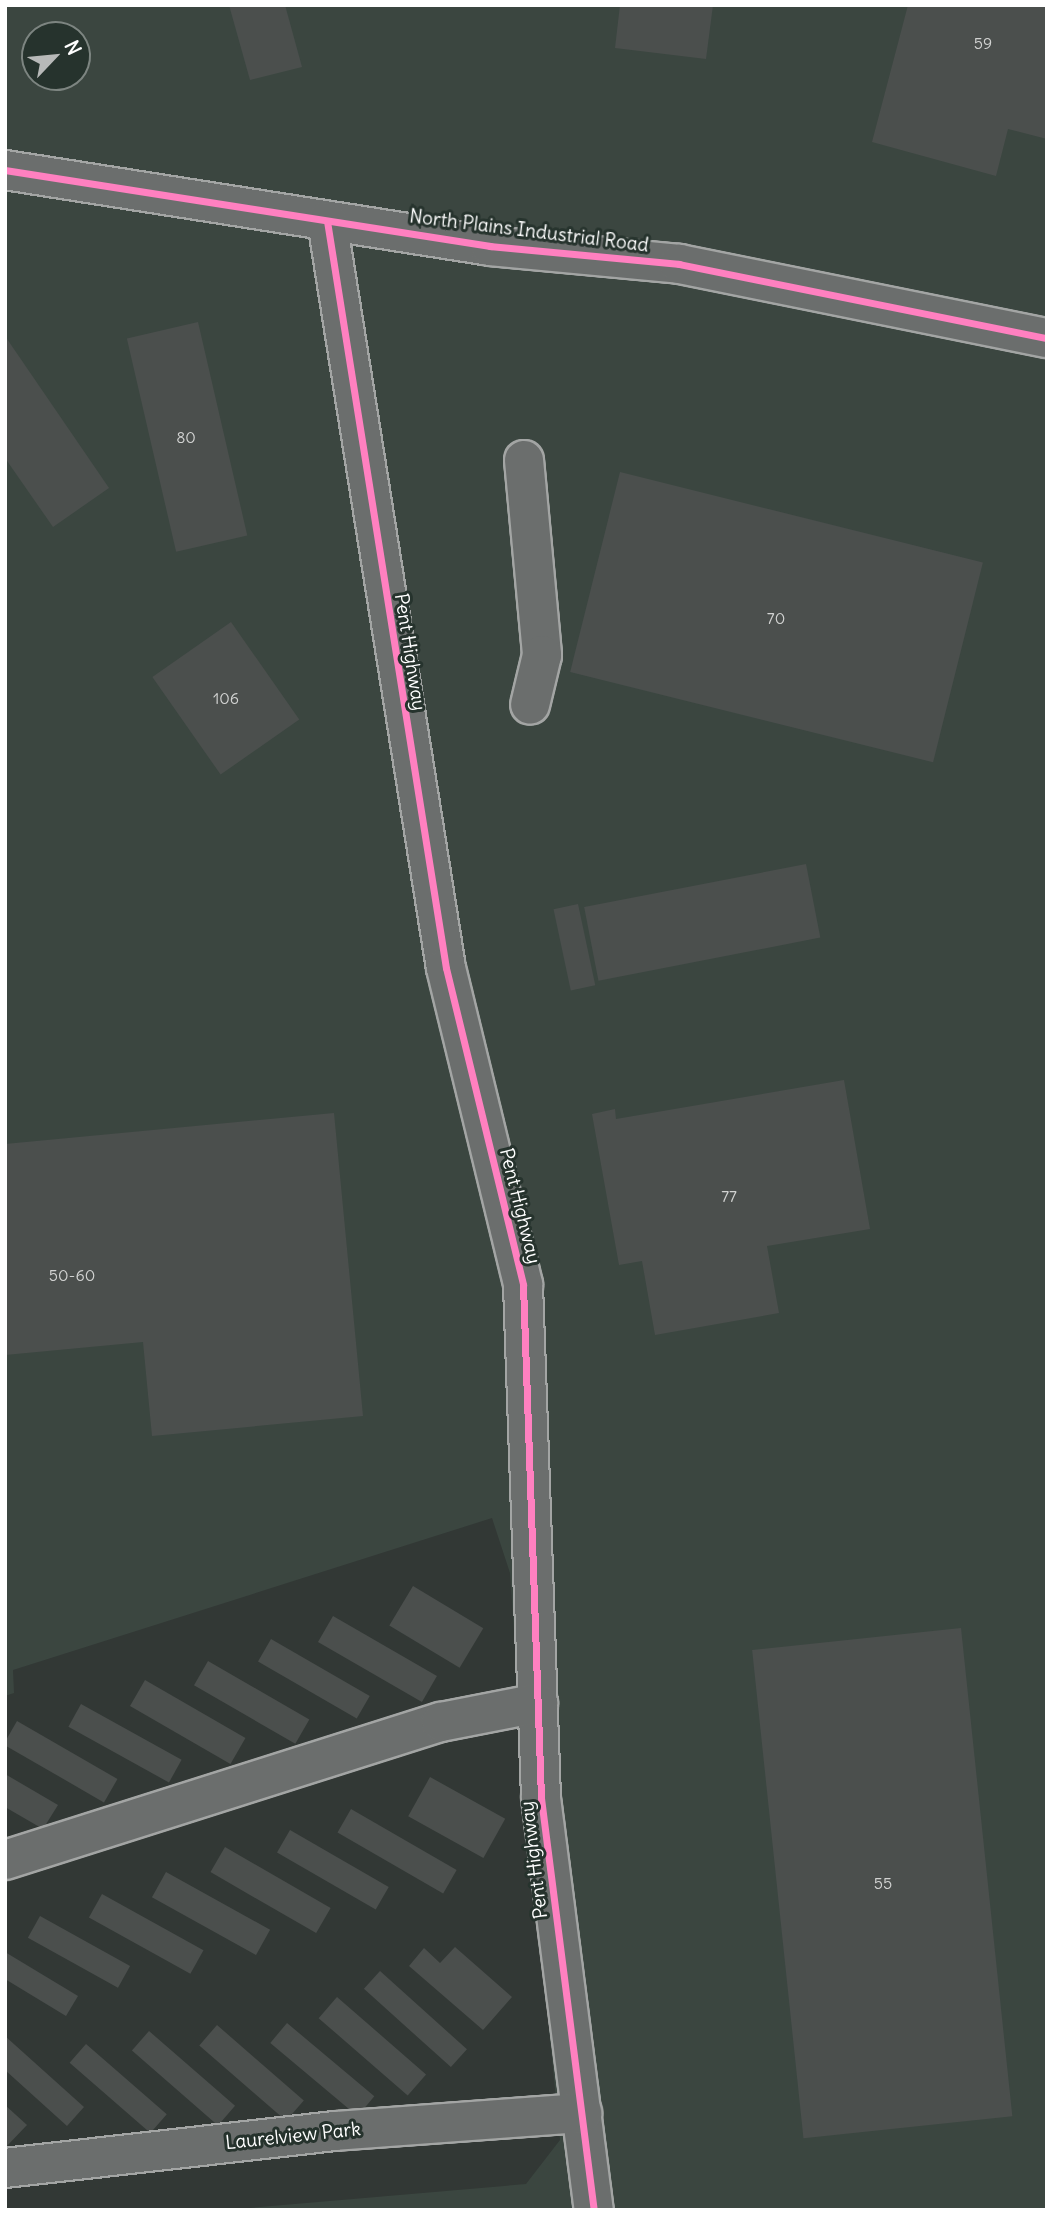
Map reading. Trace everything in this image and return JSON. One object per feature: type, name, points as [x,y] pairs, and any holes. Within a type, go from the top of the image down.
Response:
[{"type":"street","name":"North Plains Industrial Road","points":[[5,170],[503,247],[679,264],[1047,338]]},
{"type":"street","name":"Pent Highway","points":[[327,221],[446,968],[523,1285],[541,1798],[594,2210]]},
{"type":"street","points":[[524,460],[542,655],[530,705]]},
{"type":"street","points":[[5,1860],[441,1723],[538,1703]]},
{"type":"street","name":"Laurelview Park","points":[[5,2168],[335,2131],[582,2113]]},
{"type":"shaded area","points":[[5,5],[1047,5],[1047,2210],[226,2210],[526,2184],[560,2140],[523,1763],[510,1573],[492,1518],[13,1670],[14,1693],[5,1696]]},
{"type":"building","points":[[229,5],[285,5],[302,67],[250,80]]},
{"type":"building","points":[[620,5],[713,5],[706,59],[615,48]]},
{"type":"building","points":[[908,5],[1047,5],[1047,139],[1008,129],[996,176],[872,142]]},
{"type":"building","points":[[198,322],[247,535],[176,552],[127,338]]},
{"type":"building","points":[[5,336],[109,488],[53,527],[5,458]]},
{"type":"building","points":[[620,472],[983,562],[933,762],[570,672]]},
{"type":"building","points":[[231,622],[299,719],[221,775],[152,677]]},
{"type":"building","points":[[806,864],[820,938],[598,981],[584,907]]},
{"type":"building","points":[[578,904],[595,985],[571,990],[554,909]]},
{"type":"building","points":[[844,1080],[870,1229],[767,1246],[779,1313],[655,1335],[642,1261],[619,1265],[592,1114],[615,1109],[616,1119]]},
{"type":"building","points":[[334,1113],[363,1416],[152,1436],[143,1342],[5,1355],[5,1144]]},
{"type":"building","points":[[413,1586],[483,1628],[460,1668],[389,1625]]},
{"type":"building","points":[[333,1616],[437,1676],[422,1702],[318,1642]]},
{"type":"building","points":[[961,1628],[1012,2116],[803,2138],[752,1650]]},
{"type":"building","points":[[271,1639],[370,1696],[357,1719],[258,1662]]},
{"type":"building","points":[[208,1661],[309,1720],[295,1744],[194,1685]]},
{"type":"building","points":[[145,1680],[245,1738],[230,1764],[130,1706]]},
{"type":"building","points":[[81,1704],[182,1760],[169,1782],[68,1727]]},
{"type":"building","points":[[17,1721],[117,1779],[104,1802],[5,1745]]},
{"type":"building","points":[[5,1774],[58,1805],[43,1829],[5,1807]]},
{"type":"building","points":[[430,1777],[505,1819],[483,1858],[408,1816]]},
{"type":"building","points":[[351,1809],[457,1870],[443,1893],[338,1832]]},
{"type":"building","points":[[290,1830],[389,1887],[376,1910],[277,1853]]},
{"type":"building","points":[[225,1847],[331,1908],[316,1933],[210,1872]]},
{"type":"building","points":[[166,1872],[270,1930],[256,1955],[152,1897]]},
{"type":"building","points":[[102,1894],[203,1950],[190,1974],[89,1918]]},
{"type":"building","points":[[40,1916],[130,1966],[118,1988],[28,1938]]},
{"type":"building","points":[[455,1947],[512,1997],[483,2030],[409,1966],[424,1948],[440,1963]]},
{"type":"building","points":[[5,1952],[78,1996],[66,2016],[5,1979]]},
{"type":"building","points":[[380,1971],[467,2049],[451,2067],[364,1989]]},
{"type":"building","points":[[337,1997],[426,2074],[408,2096],[319,2018]]},
{"type":"building","points":[[287,2023],[374,2096],[358,2116],[270,2043]]},
{"type":"building","points":[[217,2025],[304,2100],[286,2121],[199,2045]]},
{"type":"building","points":[[149,2031],[235,2106],[218,2125],[132,2051]]},
{"type":"building","points":[[5,2036],[84,2107],[67,2126],[5,2070]]},
{"type":"building","points":[[86,2044],[167,2114],[150,2133],[70,2063]]},
{"type":"building","points":[[5,2105],[27,2125],[5,2148]]},
{"type":"cycle path","points":[[5,170],[490,246],[679,264],[1047,338]]},
{"type":"cycle path","points":[[327,221],[446,968],[523,1285],[541,1798],[594,2210]]}]
